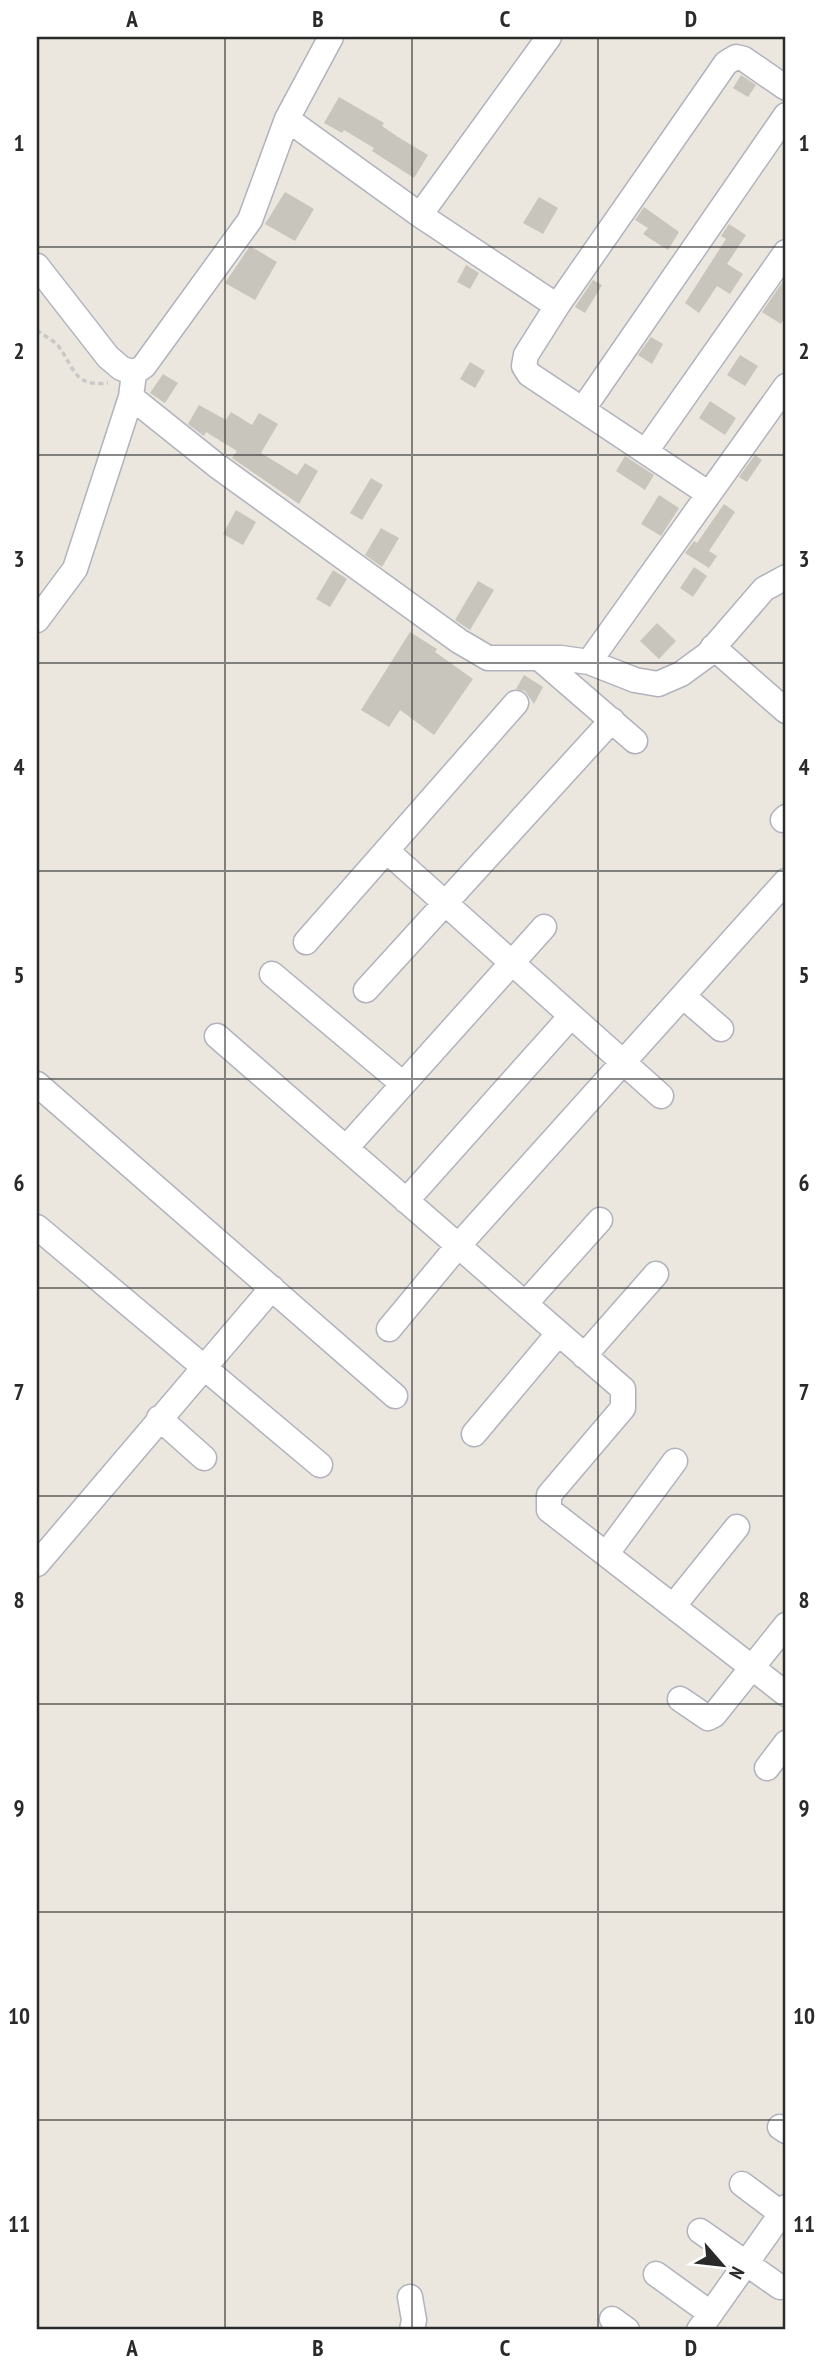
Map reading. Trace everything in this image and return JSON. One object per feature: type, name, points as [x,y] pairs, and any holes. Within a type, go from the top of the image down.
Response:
[{"type":"street","points":[[37,620],[75,569],[132,385],[250,220],[288,119],[331,37]]},
{"type":"street","points":[[420,215],[549,37]]},
{"type":"street","points":[[709,494],[529,374],[524,366],[526,355],[557,306],[726,63],[736,57],[744,59],[786,88]]},
{"type":"street","points":[[583,409],[786,115]]},
{"type":"street","points":[[288,119],[420,215],[557,306]]},
{"type":"street","points":[[646,451],[786,252]]},
{"type":"street","points":[[37,266],[132,385],[216,465],[459,641],[488,657],[589,662],[635,680],[658,684],[681,674],[713,647],[764,589],[786,577]]},
{"type":"street","points":[[589,662],[709,494],[779,412],[786,386]]},
{"type":"street","points":[[713,647],[786,711]]},
{"type":"street","points":[[540,658],[635,741]]},
{"type":"street","points":[[306,942],[388,852],[516,703]]},
{"type":"street","points":[[366,990],[612,720]]},
{"type":"street","points":[[388,852],[661,1097]]},
{"type":"street","points":[[389,1329],[458,1246],[786,881]]},
{"type":"street","points":[[346,1148],[544,927]]},
{"type":"street","points":[[272,974],[403,1084]]},
{"type":"street","points":[[683,996],[721,1029]]},
{"type":"street","points":[[406,1201],[571,1016]]},
{"type":"street","points":[[217,1036],[623,1390],[623,1408],[554,1487],[546,1502],[549,1510],[675,1605],[786,1694]]},
{"type":"street","points":[[37,1084],[395,1396]]},
{"type":"street","points":[[525,1304],[600,1220]]},
{"type":"street","points":[[37,1227],[320,1465]]},
{"type":"street","points":[[584,1356],[656,1274]]},
{"type":"street","points":[[37,1564],[272,1288]]},
{"type":"street","points":[[474,1434],[558,1334]]},
{"type":"street","points":[[159,1418],[204,1458]]},
{"type":"street","points":[[607,1553],[674,1461]]},
{"type":"street","points":[[675,1605],[737,1527]]},
{"type":"street","points":[[680,1699],[708,1718],[786,1625]]},
{"type":"street","points":[[766,1769],[786,1744]]},
{"type":"street","points":[[656,2274],[704,2322],[785,2213],[742,2184]]},
{"type":"street","points":[[700,2231],[780,2287]]},
{"type":"street","points":[[410,2297],[414,2320],[412,2330]]},
{"type":"path","points":[[37,330],[57,344],[69,367],[85,381],[97,385],[132,385]]},
{"type":"building","points":[[741,75],[756,85],[748,97],[733,88]]},
{"type":"building","points":[[339,97],[384,123],[382,126],[428,155],[414,178],[372,151],[374,148],[344,130],[342,133],[324,123]]},
{"type":"building","points":[[285,192],[314,209],[295,241],[265,224]]},
{"type":"building","points":[[539,197],[558,208],[543,234],[523,223]]},
{"type":"building","points":[[644,207],[679,232],[668,250],[643,234],[648,228],[635,220]]},
{"type":"building","points":[[729,224],[746,235],[727,264],[743,274],[730,294],[717,286],[699,313],[685,303],[726,239],[721,236]]},
{"type":"building","points":[[250,246],[277,262],[255,300],[225,283]]},
{"type":"building","points":[[466,265],[479,273],[470,289],[457,282]]},
{"type":"building","points":[[786,277],[786,316],[781,324],[762,312]]},
{"type":"building","points":[[593,280],[602,285],[585,313],[575,307]]},
{"type":"building","points":[[651,337],[663,344],[652,364],[638,355]]},
{"type":"building","points":[[740,355],[758,366],[745,386],[727,375]]},
{"type":"building","points":[[470,362],[485,371],[475,388],[460,379]]},
{"type":"building","points":[[163,374],[178,383],[165,403],[150,393]]},
{"type":"building","points":[[710,401],[736,418],[725,435],[699,418]]},
{"type":"building","points":[[199,405],[226,420],[231,412],[252,425],[259,413],[278,424],[261,453],[297,475],[305,463],[318,471],[299,504],[232,458],[237,451],[206,432],[204,436],[188,424]]},
{"type":"building","points":[[755,455],[762,460],[747,482],[739,477]]},
{"type":"building","points":[[625,456],[654,475],[645,490],[616,471]]},
{"type":"building","points":[[371,478],[383,485],[362,520],[350,513]]},
{"type":"building","points":[[659,495],[679,508],[661,536],[641,524]]},
{"type":"building","points":[[724,504],[735,512],[709,551],[717,556],[709,568],[685,553],[694,541],[697,543]]},
{"type":"building","points":[[236,510],[256,522],[243,545],[223,534]]},
{"type":"building","points":[[381,528],[399,538],[382,567],[365,555]]},
{"type":"building","points":[[694,567],[707,576],[693,597],[680,588]]},
{"type":"building","points":[[333,570],[347,579],[330,607],[316,599]]},
{"type":"building","points":[[478,581],[494,590],[470,630],[455,620]]},
{"type":"building","points":[[657,623],[676,641],[659,659],[640,641]]},
{"type":"building","points":[[410,632],[437,649],[435,652],[473,679],[434,735],[400,710],[389,727],[361,710]]},
{"type":"building","points":[[524,675],[543,687],[534,704],[525,691],[516,689]]}]
